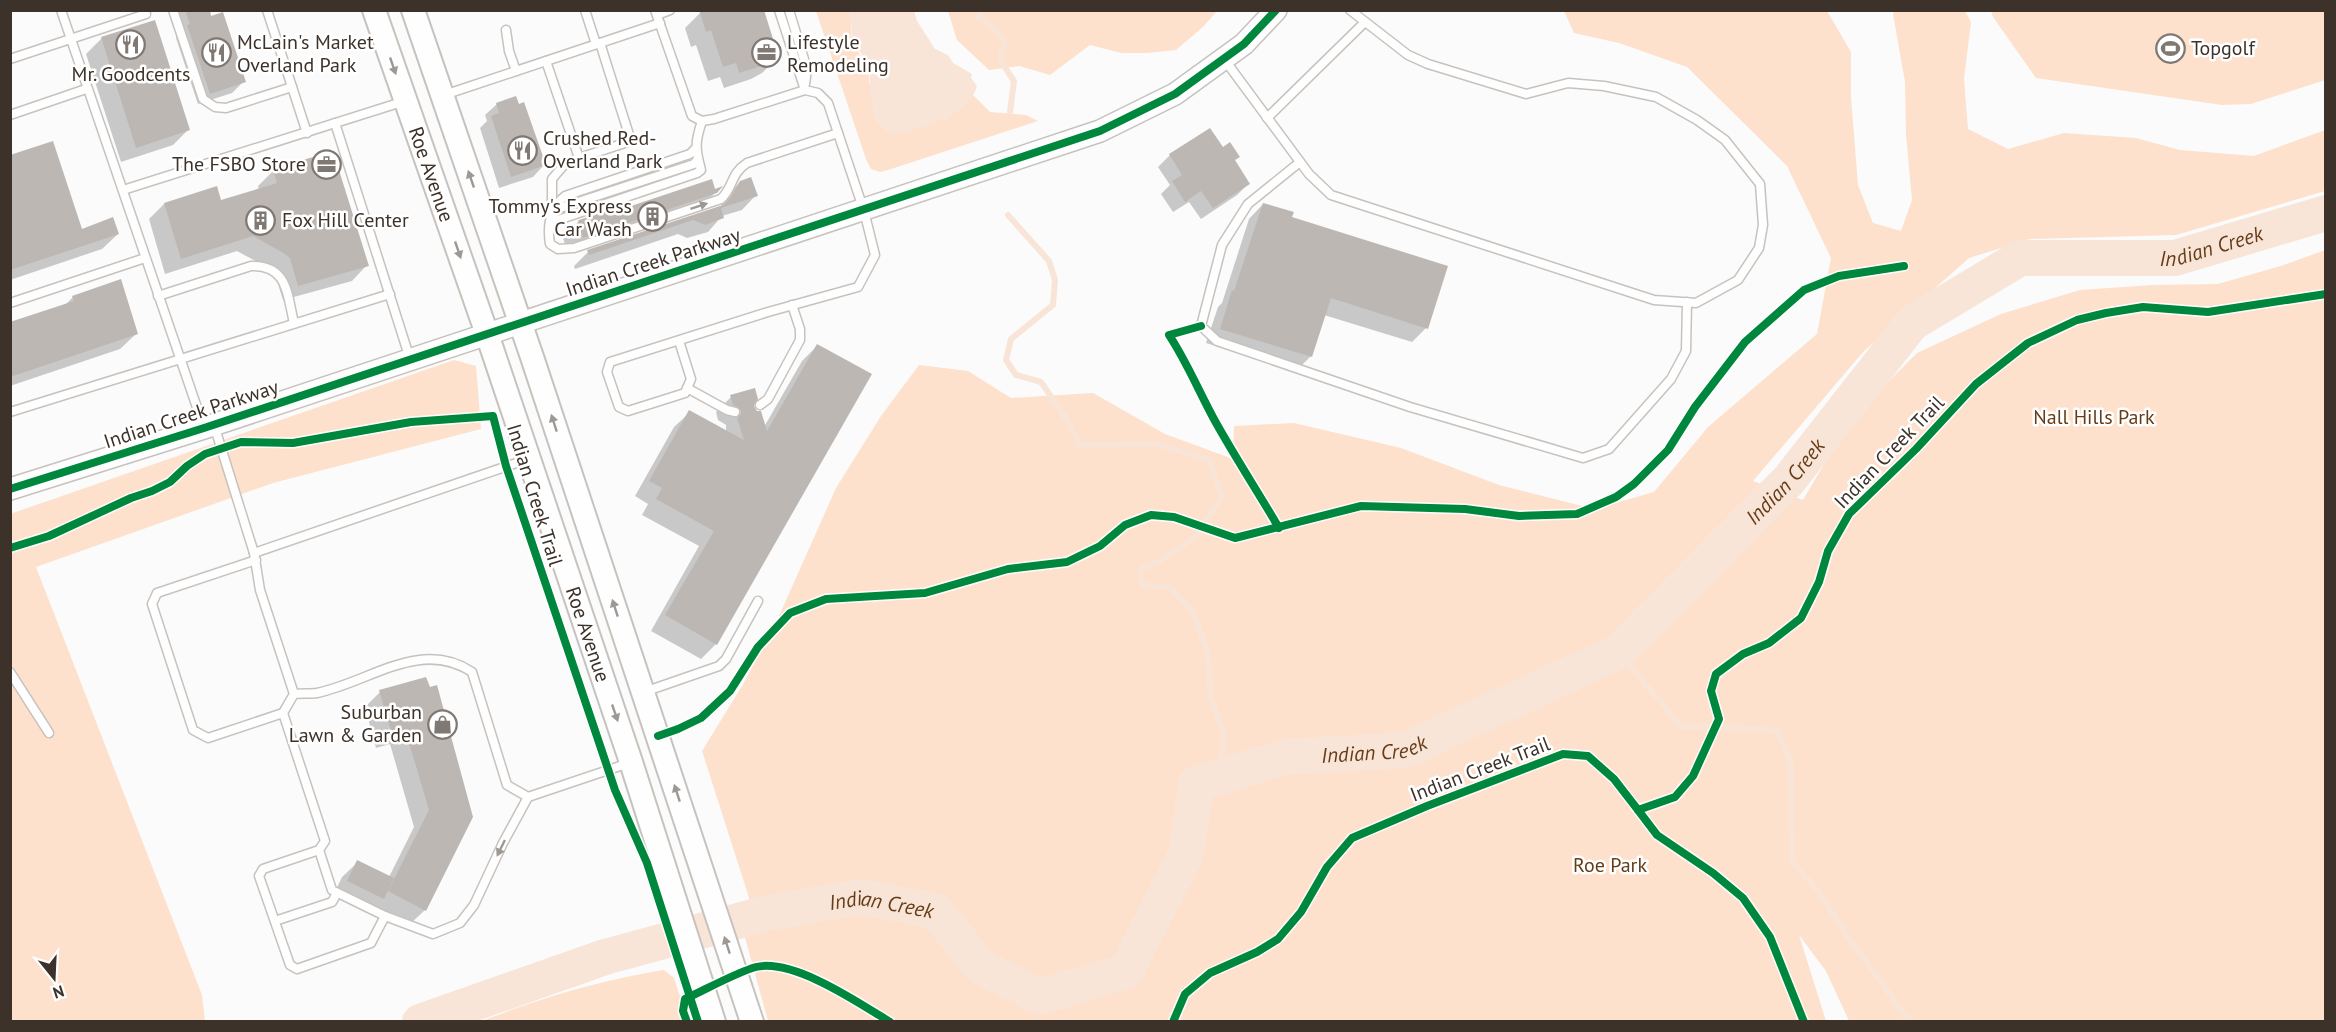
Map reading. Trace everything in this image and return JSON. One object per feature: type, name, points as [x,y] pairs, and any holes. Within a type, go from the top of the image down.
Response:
[{"type":"main road","name":"Roe Avenue","points":[[374,10],[487,334],[663,857],[712,1016]]},
{"type":"main road","name":"Roe Avenue","points":[[413,10],[520,322],[748,1011]]},
{"type":"street","name":"Indian Creek Parkway","points":[[10,489],[864,211],[1100,131],[1175,94],[1244,44],[1276,10]]},
{"type":"lane","points":[[61,10],[86,89],[180,358],[209,426],[255,556],[260,590],[294,694],[283,713],[208,738],[193,730],[152,604],[157,593],[255,556],[529,459]]},
{"type":"lane","points":[[173,10],[203,99],[215,107],[226,108],[292,87]]},
{"type":"lane","points":[[267,10],[307,133]]},
{"type":"lane","points":[[442,96],[598,44],[670,10]]},
{"type":"lane","points":[[779,10],[805,90]]},
{"type":"lane","points":[[789,10],[807,69],[805,90]]},
{"type":"lane","points":[[1224,59],[1309,174],[1331,195],[1654,300],[1696,303],[1738,280],[1759,248],[1763,225],[1760,184],[1725,140],[1697,120],[1656,97],[1604,86],[1568,84],[1526,94],[1428,64],[1408,56],[1350,10]]},
{"type":"lane","points":[[586,11],[631,141],[564,165],[552,179],[550,244],[558,249],[574,248],[721,199],[728,193],[737,169],[747,163],[838,133]]},
{"type":"lane","points":[[10,59],[146,15]]},
{"type":"lane","points":[[657,16],[692,116],[702,121],[714,119],[805,90],[818,93],[828,103],[864,211],[875,255],[858,287],[792,305],[610,362],[607,372],[619,407],[628,411],[685,393],[691,379],[679,341]]},
{"type":"lane","points":[[1267,118],[1365,22]]},
{"type":"lane","points":[[506,30],[509,51],[516,71]]},
{"type":"lane","points":[[546,61],[579,158]]},
{"type":"lane","points":[[10,115],[86,89]]},
{"type":"lane","points":[[123,190],[406,101]]},
{"type":"lane","points":[[550,228],[558,220],[697,173],[701,170],[695,149],[702,121]]},
{"type":"lane","points":[[335,123],[410,359]]},
{"type":"lane","points":[[552,213],[556,204],[565,196],[690,154],[695,149]]},
{"type":"lane","points":[[552,213],[560,208],[694,164],[698,159]]},
{"type":"lane","points":[[1300,162],[1248,204],[1222,245],[1200,326],[1217,341],[1410,407],[1583,458],[1609,449],[1671,379],[1686,351],[1687,302]]},
{"type":"lane","points":[[10,303],[145,258]]},
{"type":"lane","points":[[158,296],[251,266],[262,265],[272,268],[280,275],[294,323]]},
{"type":"lane","points":[[10,412],[390,294]]},
{"type":"lane","points":[[760,405],[768,399],[800,340],[800,329],[792,305]]},
{"type":"lane","points":[[687,388],[735,412]]},
{"type":"lane","points":[[643,692],[719,666],[726,659],[758,601]]},
{"type":"lane","points":[[294,694],[316,693],[419,658],[441,658],[461,665],[472,672],[507,785],[528,797]]},
{"type":"lane","points":[[10,672],[49,733]]},
{"type":"lane","points":[[283,713],[325,841],[319,850],[263,868],[259,876],[290,965],[297,969],[371,943],[385,916]]},
{"type":"lane","points":[[319,850],[332,890],[385,916],[433,934],[460,923],[474,905],[528,797],[631,762]]},
{"type":"lane","points":[[275,921],[332,902],[337,893]]},
{"type":"green space","points":[[948,10],[1217,11],[1203,27],[1176,50],[1121,53],[1090,45],[1050,75],[1019,66],[989,70],[957,40]]},
{"type":"green space","points":[[816,11],[850,11],[853,40],[857,50],[868,64],[869,83],[945,119],[973,95],[990,112],[1026,115],[1038,121],[888,170],[880,172],[871,169]]},
{"type":"green space","points":[[1564,11],[1827,11],[1851,52],[1851,98],[1858,185],[1873,223],[1901,231],[1912,200],[1906,135],[1905,82],[1893,14],[1895,11],[1965,11],[1971,22],[1964,79],[1968,129],[2008,149],[2064,133],[2136,138],[2180,150],[2254,156],[2325,130],[2325,191],[2176,235],[2030,239],[1969,258],[1863,352],[1753,481],[1803,500],[1850,420],[1917,353],[2001,314],[2080,290],[2152,285],[2218,284],[2284,265],[2325,250],[2325,1021],[1849,1021],[1826,971],[1799,935],[1826,1021],[768,1021],[744,934],[760,932],[702,751],[742,686],[775,625],[836,488],[881,416],[919,365],[968,371],[1011,398],[1093,393],[1165,434],[1233,459],[1234,426],[1294,423],[1401,448],[1499,485],[1594,509],[1654,492],[1708,427],[1817,334],[1831,258],[1787,166],[1687,67],[1619,43],[1574,33]]},
{"type":"green space","name":"Topgolf","points":[[1991,11],[2325,11],[2325,80],[2251,104],[2222,105],[2036,78]]},
{"type":"green space","points":[[454,360],[476,366],[481,429],[273,483],[36,567],[202,995],[205,1021],[11,1021],[10,514]]},
{"type":"green space","points":[[664,970],[674,978],[688,1021],[482,1021],[571,991]]},
{"type":"shaded area","points":[[850,11],[914,11],[917,21],[935,49],[948,55],[953,63],[972,74],[971,78],[977,86],[972,97],[954,114],[942,120],[892,135],[876,123],[870,94],[870,68],[853,43]]},
{"type":"building","name":"McLain's Market Overland Park","points":[[185,10],[210,10],[211,16],[223,12],[246,82],[210,94],[187,25],[190,24]]},
{"type":"building","points":[[699,10],[764,10],[779,58],[739,73],[736,63],[723,67],[711,30],[706,32]]},
{"type":"building","points":[[155,20],[190,130],[136,148],[101,37]]},
{"type":"building","name":"Crushed Red- Overland Park","points":[[516,96],[519,104],[524,102],[546,165],[511,177],[491,116],[499,113],[496,103]]},
{"type":"building","points":[[1210,128],[1223,147],[1230,142],[1240,157],[1235,160],[1250,184],[1213,208],[1201,191],[1185,202],[1172,181],[1182,175],[1169,154]]},
{"type":"building","points":[[53,141],[82,229],[113,217],[119,234],[10,270],[10,155]]},
{"type":"building","name":"Fox Hill Center","points":[[333,151],[369,266],[298,286],[290,258],[253,236],[181,259],[164,203],[217,186],[221,200],[277,183],[273,169]]},
{"type":"building","points":[[751,177],[758,196],[721,208],[724,218],[705,225],[693,220],[589,255],[587,250],[723,205],[740,181]]},
{"type":"building","points":[[712,179],[715,189],[723,186],[717,193],[583,238],[579,220],[602,212],[616,211]]},
{"type":"building","points":[[1263,203],[1294,212],[1292,217],[1448,266],[1428,329],[1331,298],[1312,357],[1220,329]]},
{"type":"building","points":[[121,279],[138,334],[10,377],[10,322],[74,301],[72,296]]},
{"type":"building","points":[[817,344],[872,374],[717,645],[665,615],[714,531],[656,499],[662,488],[649,481],[689,410],[744,440],[737,418],[741,410],[733,405],[730,395],[755,388],[758,399],[754,406],[757,411],[761,411],[767,431]]},
{"type":"building","points":[[426,677],[430,687],[437,685],[473,817],[426,911],[388,891],[429,810],[405,729],[392,734],[379,690]]},
{"type":"building","points":[[357,860],[394,878],[384,899],[347,881]]},
{"type":"waterway","points":[[981,10],[979,18],[1003,38],[1005,46],[1000,54],[1002,63],[1014,81],[1010,112]]},
{"type":"waterway","name":"Indian Creek","points":[[420,1022],[605,957],[767,913],[861,897],[936,911],[980,966],[1040,997],[1126,971],[1186,854],[1196,784],[1285,757],[1405,750],[1618,652],[1789,480],[1912,323],[2020,258],[2175,258],[2326,213]]},
{"type":"waterway","points":[[1008,215],[1049,261],[1055,280],[1053,305],[1011,339],[1006,360],[1016,375],[1041,382],[1069,423],[1080,445],[1156,444],[1209,460],[1222,496],[1197,536],[1162,560],[1141,569],[1142,585],[1171,588],[1193,612],[1207,650],[1211,699],[1224,734],[1222,759],[1203,782]]},
{"type":"waterway","points":[[1618,652],[1682,727],[1777,731],[1791,762],[1792,861],[1819,892],[1846,934],[1910,1022]]},
{"type":"cycle path","points":[[10,489],[204,428],[1100,131],[1175,94],[1244,44],[1276,10]]},
{"type":"cycle path","points":[[658,736],[701,718],[730,691],[758,647],[790,613],[826,599],[925,593],[1008,569],[1067,562],[1100,546],[1125,525],[1151,515],[1174,517],[1235,538],[1361,506],[1465,509],[1519,516],[1577,514],[1616,497],[1634,484],[1668,450],[1695,407],[1745,342],[1804,290],[1839,276],[1904,266]]},
{"type":"cycle path","name":"Indian Creek Trail","points":[[1173,1022],[1185,994],[1210,973],[1257,952],[1278,939],[1301,912],[1327,867],[1352,838],[1427,806],[1563,754],[1588,756],[1614,779],[1638,810],[1675,797],[1693,776],[1719,719],[1711,691],[1716,674],[1743,654],[1769,643],[1801,618],[1819,582],[1828,551],[1849,514],[1916,449],[1976,384],[2028,343],[2077,320],[2106,313],[2143,307],[2208,312],[2326,294]]},
{"type":"cycle path","points":[[1201,326],[1169,335],[1209,410],[1279,528]]},
{"type":"cycle path","name":"Indian Creek Trail","points":[[10,548],[49,536],[131,498],[152,491],[170,482],[187,466],[205,454],[241,442],[293,443],[411,422],[493,416],[506,466],[615,790],[647,863],[698,1022]]},
{"type":"cycle path","points":[[1638,810],[1657,835],[1713,873],[1743,898],[1770,937],[1804,1022]]},
{"type":"cycle path","points":[[687,1022],[683,1011],[685,999],[748,969],[771,966],[806,975],[844,994],[890,1022]]},
{"type":"place","name":"Mr. Goodcents","points":[[131,44]]},
{"type":"place","name":"Topgolf","points":[[2170,48]]},
{"type":"place","name":"McLain's Market Overland Park","points":[[216,53]]},
{"type":"place","name":"Lifestyle Remodeling","points":[[766,53]]},
{"type":"place","name":"Crushed Red- Overland Park","points":[[522,150]]},
{"type":"place","name":"The FSBO Store","points":[[327,164]]},
{"type":"place","name":"Tommy's Express Car Wash","points":[[653,217]]},
{"type":"place","name":"Fox Hill Center","points":[[261,220]]},
{"type":"place","name":"Suburban Lawn & Garden","points":[[443,724]]},
{"type":"park label","name":"Nall Hills Park","points":[[2094,417]]},
{"type":"park label","name":"Roe Park","points":[[1610,865]]}]
